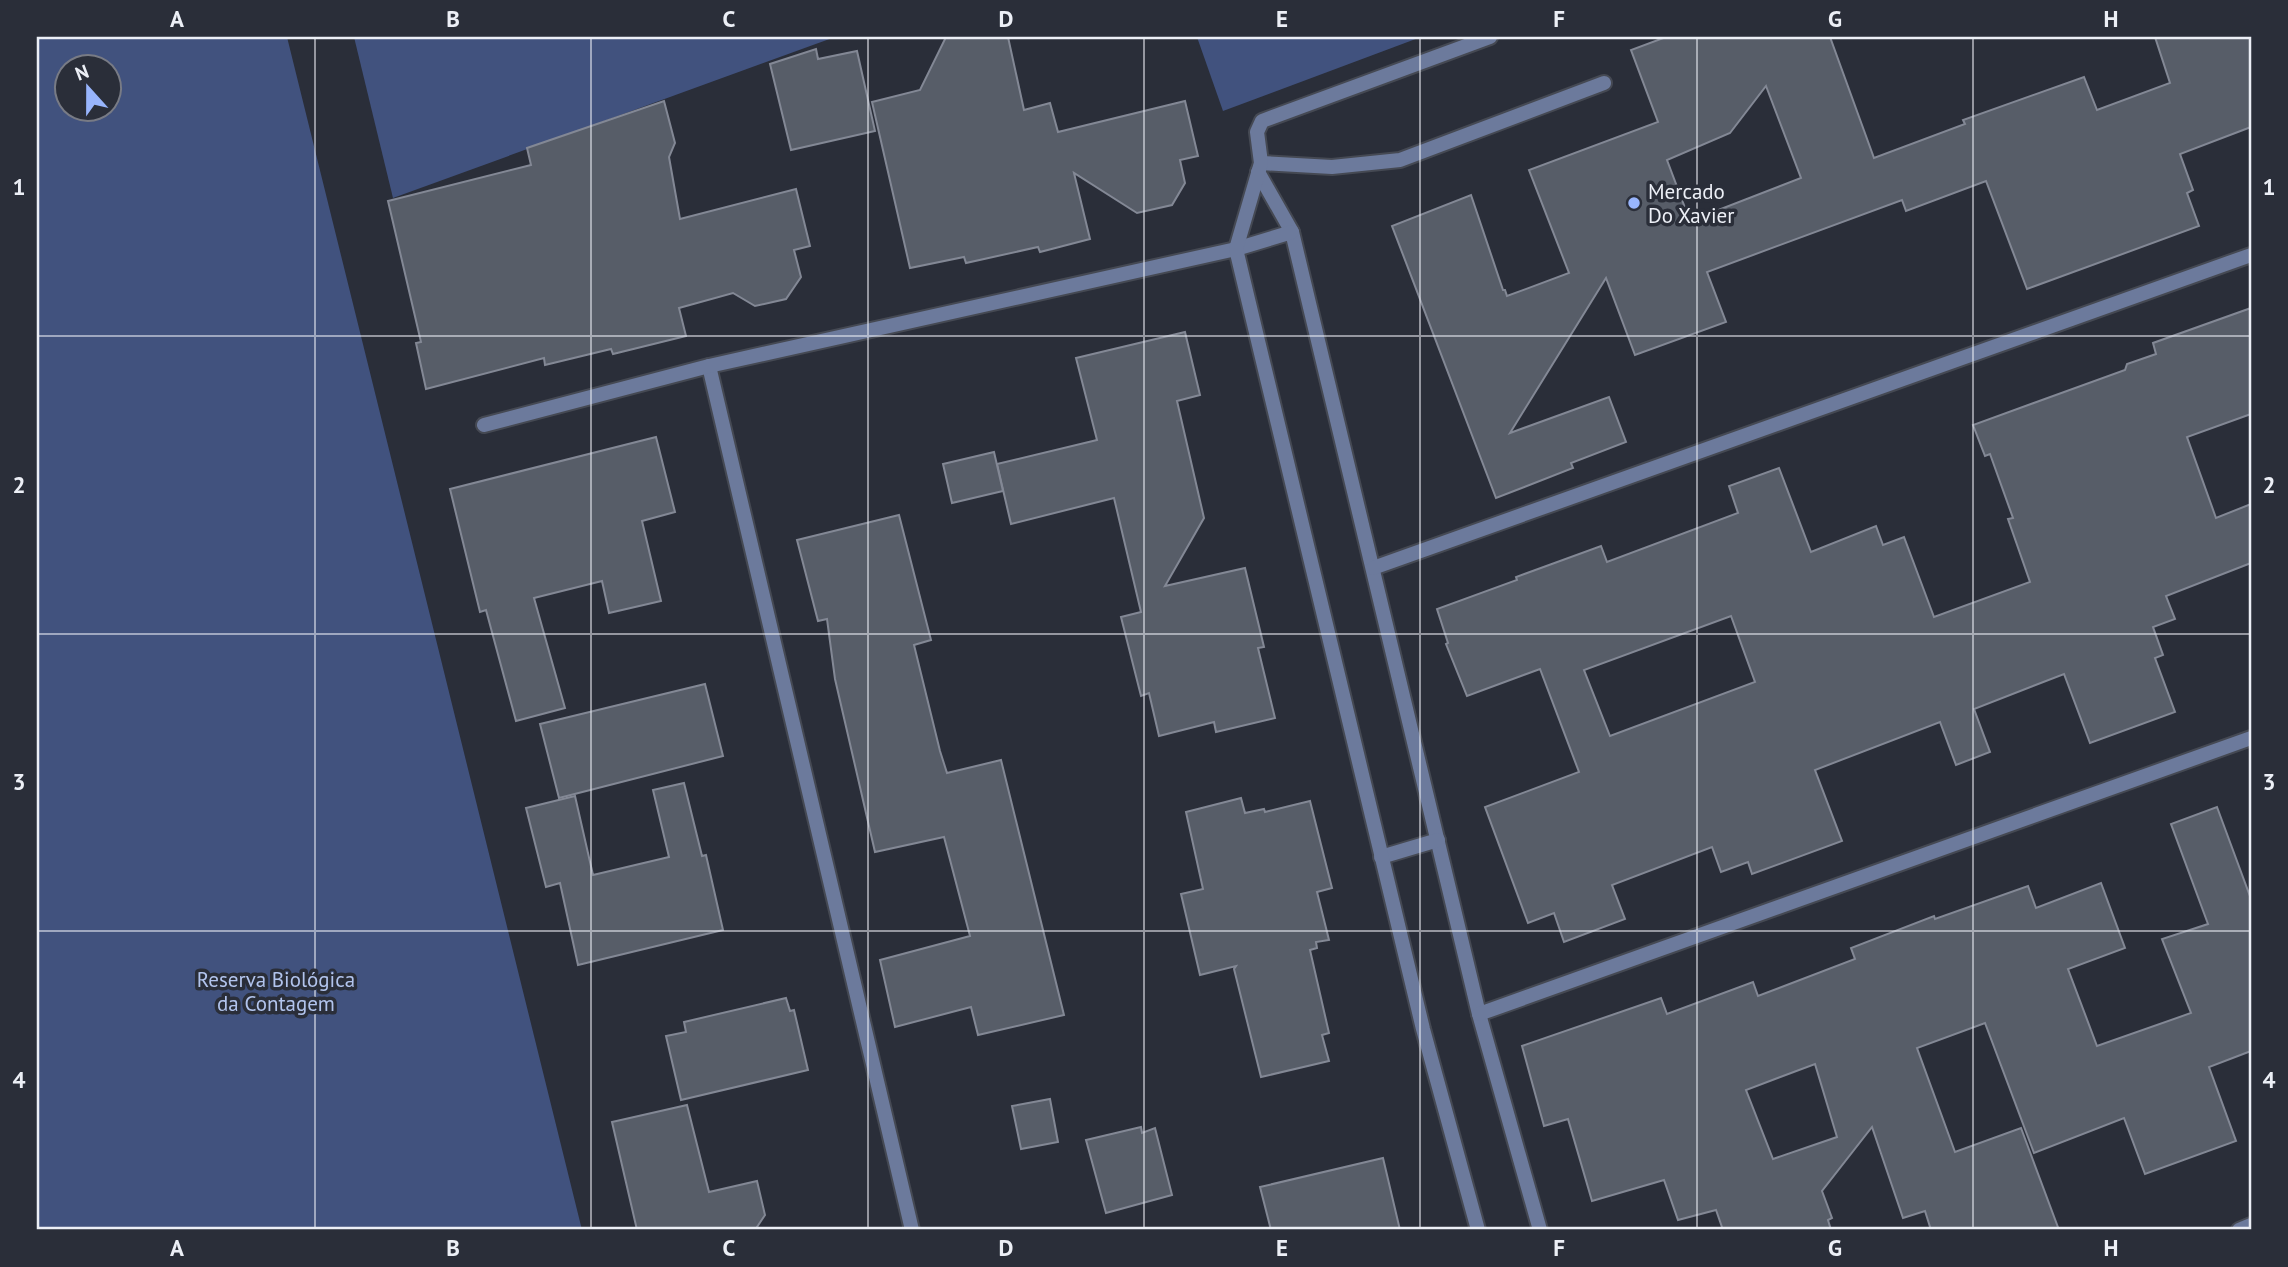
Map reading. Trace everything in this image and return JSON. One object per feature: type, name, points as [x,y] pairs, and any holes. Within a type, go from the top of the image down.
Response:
[{"type":"street","points":[[1478,1230],[1423,1029],[1236,249],[1259,168],[1257,132],[1262,121],[1490,37]]},
{"type":"street","points":[[1259,168],[1332,167],[1400,160],[1604,83]]},
{"type":"street","points":[[1259,168],[1292,232],[1479,1014],[1540,1230]]},
{"type":"street","points":[[484,425],[709,366],[1236,249],[1292,232]]},
{"type":"street","points":[[1373,568],[2251,255]]},
{"type":"street","points":[[709,366],[912,1230]]},
{"type":"street","points":[[1479,1014],[2251,738]]},
{"type":"street","points":[[1381,857],[1438,840]]},
{"type":"street","points":[[2239,1230],[2251,1225]]},
{"type":"green space","name":"Reserva Biológica da Contagem","points":[[37,37],[287,37],[582,1230],[37,1230]]},
{"type":"green space","points":[[354,37],[835,37],[393,198]]},
{"type":"green space","points":[[1197,37],[1421,37],[1223,111]]},
{"type":"building","points":[[946,37],[1008,37],[1024,110],[1050,103],[1058,132],[1185,101],[1198,156],[1180,160],[1185,183],[1172,205],[1137,213],[1074,173],[1090,239],[1040,252],[1038,247],[966,263],[964,257],[910,268],[872,102],[920,90]]},
{"type":"building","points":[[1666,37],[1830,37],[1874,158],[1965,124],[1963,120],[2084,77],[2097,110],[2170,83],[2155,37],[2251,37],[2251,127],[2180,154],[2193,190],[2187,193],[2199,226],[2027,289],[1986,181],[1906,211],[1902,200],[1707,272],[1726,322],[1635,355],[1606,278],[1510,433],[1609,397],[1626,442],[1571,463],[1573,468],[1496,498],[1392,226],[1471,195],[1507,296],[1569,273],[1529,170],[1658,122],[1631,50]],"holes":[[[1766,86],[1801,178],[1690,221],[1667,160],[1730,133]]]},
{"type":"building","points":[[816,49],[818,59],[857,51],[875,131],[791,150],[770,64]]},
{"type":"building","points":[[664,101],[675,143],[669,157],[680,219],[796,189],[810,246],[794,250],[801,277],[786,299],[755,306],[733,293],[679,308],[686,336],[613,354],[611,349],[545,365],[544,358],[426,389],[416,343],[421,342],[388,201],[531,165],[527,148]]},
{"type":"building","points":[[2251,308],[2251,414],[2187,437],[2216,518],[2251,504],[2251,563],[2166,596],[2175,619],[2153,627],[2163,655],[2155,658],[2175,712],[2090,743],[2064,674],[1974,709],[1990,752],[1956,765],[1940,722],[1815,770],[1842,841],[1752,874],[1748,862],[1721,872],[1712,847],[1612,885],[1625,919],[1564,942],[1554,913],[1528,923],[1485,807],[1579,772],[1540,669],[1467,696],[1446,644],[1448,643],[1437,609],[1601,546],[1607,562],[1738,513],[1729,486],[1779,468],[1811,552],[1876,526],[1883,545],[1904,537],[1934,617],[2030,582],[2008,519],[2013,518],[1990,454],[1985,456],[1973,425],[2125,370],[2127,364],[2156,354],[2153,343]],"holes":[[[1731,616],[1755,682],[1610,736],[1584,670]]]},
{"type":"building","points":[[1185,332],[1200,395],[1177,401],[1204,518],[1165,586],[1245,568],[1264,647],[1258,648],[1275,718],[1216,732],[1214,722],[1159,736],[1149,693],[1141,696],[1121,617],[1141,612],[1114,498],[1011,524],[997,464],[1097,440],[1076,358]]},
{"type":"building","points":[[656,437],[675,512],[642,521],[661,601],[609,613],[602,581],[534,598],[565,708],[516,721],[486,610],[480,612],[450,489]]},
{"type":"building","points":[[994,452],[1003,491],[952,503],[943,464]]},
{"type":"building","points":[[899,515],[931,640],[914,645],[947,773],[1001,760],[1064,1015],[978,1035],[971,1007],[895,1027],[880,960],[970,936],[944,837],[875,852],[835,679],[827,619],[818,621],[797,540]]},
{"type":"building","points":[[705,684],[723,756],[559,798],[540,724]]},
{"type":"building","points":[[684,783],[702,856],[706,855],[723,930],[578,965],[560,883],[546,887],[526,808],[575,796],[593,875],[669,857],[653,790]]},
{"type":"building","points":[[1241,798],[1245,813],[1264,809],[1265,812],[1310,801],[1332,888],[1317,892],[1329,940],[1316,942],[1317,948],[1310,950],[1329,1033],[1322,1035],[1329,1061],[1261,1077],[1234,969],[1236,966],[1200,975],[1181,894],[1203,889],[1186,812]]},
{"type":"building","points":[[2217,807],[2251,899],[2251,1051],[2209,1067],[2236,1141],[2145,1174],[2124,1118],[2034,1153],[1985,1023],[1917,1048],[1955,1152],[2021,1128],[2059,1230],[1931,1230],[1925,1211],[1903,1218],[1872,1127],[1822,1191],[1832,1218],[1828,1220],[1831,1230],[1723,1230],[1716,1210],[1678,1220],[1664,1180],[1592,1201],[1568,1119],[1544,1126],[1522,1046],[1661,998],[1667,1014],[1753,982],[1758,996],[1855,959],[1851,948],[1934,916],[1935,919],[2028,886],[2036,908],[2101,883],[2125,948],[2068,969],[2097,1046],[2191,1013],[2162,939],[2208,924],[2171,824]],"holes":[[[1815,1064],[1837,1137],[1773,1159],[1746,1090]]]},
{"type":"building","points":[[786,998],[790,1011],[794,1010],[808,1070],[681,1100],[666,1036],[686,1032],[684,1022]]},
{"type":"building","points":[[1050,1099],[1058,1142],[1021,1149],[1012,1106]]},
{"type":"building","points":[[687,1105],[709,1192],[757,1181],[765,1215],[755,1230],[637,1230],[612,1122]]},
{"type":"building","points":[[1141,1127],[1142,1133],[1155,1128],[1172,1195],[1106,1213],[1086,1140]]},
{"type":"building","points":[[1383,1158],[1400,1230],[1271,1230],[1260,1187]]},
{"type":"place","name":"Mercado Do Xavier","points":[[1634,203]]}]
